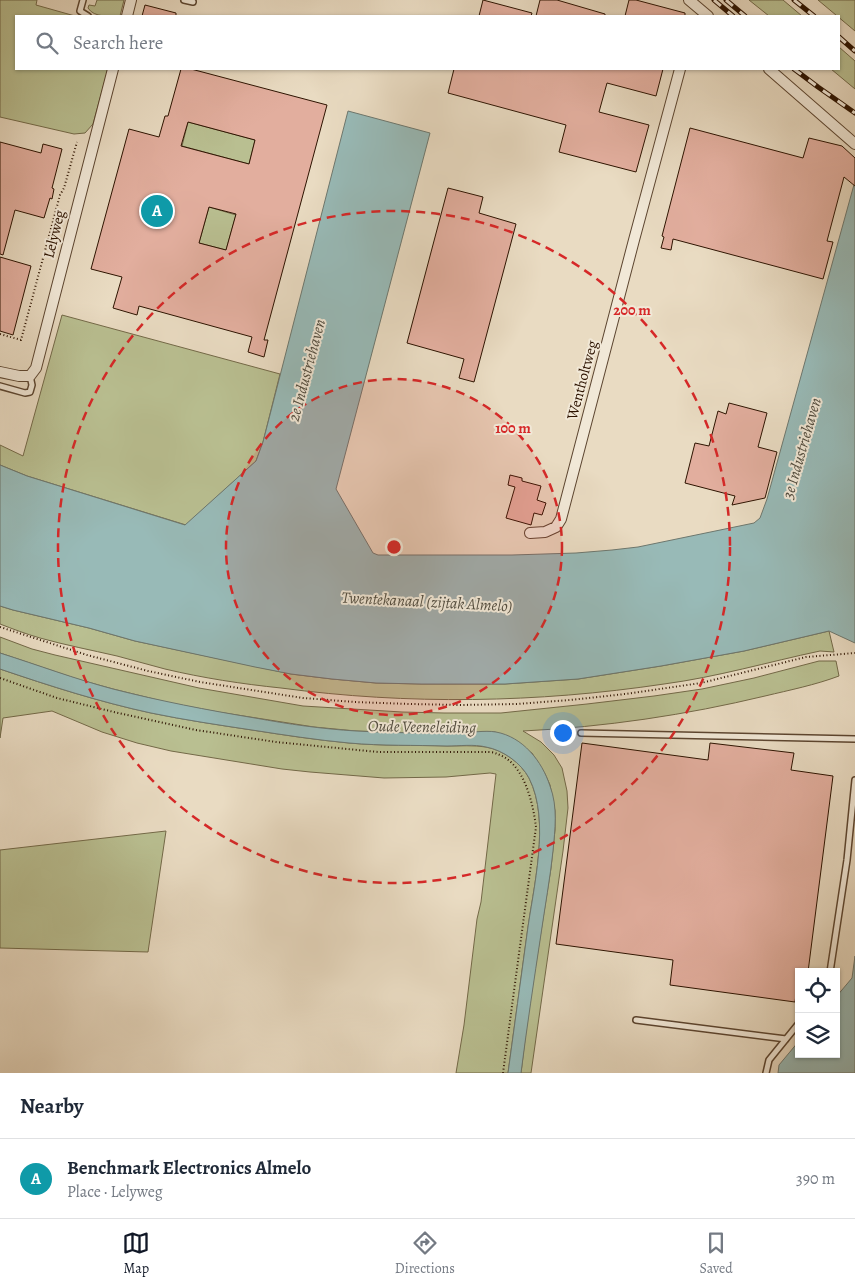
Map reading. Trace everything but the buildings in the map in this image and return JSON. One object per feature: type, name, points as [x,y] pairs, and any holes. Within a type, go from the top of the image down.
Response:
[{"type":"street","points":[[127,15],[131,0]]},
{"type":"street","points":[[689,0],[707,15]]},
{"type":"street","name":"Lelyweg","points":[[30,376],[36,368],[113,70]]},
{"type":"street","name":"Wentholtweg","points":[[530,533],[544,532],[556,527],[561,519],[680,70]]},
{"type":"street","points":[[769,70],[855,144]]},
{"type":"street","points":[[0,372],[30,376]]},
{"type":"lane","points":[[83,0],[80,11],[86,15]]},
{"type":"lane","points":[[184,0],[193,2]]},
{"type":"lane","points":[[0,386],[25,393],[30,392],[32,385],[30,376]]},
{"type":"lane","points":[[581,733],[855,739]]},
{"type":"lane","points":[[831,968],[847,860],[855,780]]},
{"type":"lane","points":[[636,1020],[786,1039]]},
{"type":"lane","points":[[766,1073],[769,1060],[795,1028]]},
{"type":"path","points":[[0,334],[21,340],[76,142]]},
{"type":"path","points":[[0,627],[87,655],[200,682],[303,698],[410,704],[516,704],[624,694],[702,683],[806,657],[855,653]]},
{"type":"path","points":[[0,678],[57,698],[196,730],[276,742],[378,752],[486,752],[499,754],[510,762],[520,773],[528,789],[536,827],[503,1073]]},
{"type":"green space","points":[[0,0],[37,0],[36,5],[71,15],[15,15],[15,70],[108,70],[93,124],[85,133],[74,134],[0,117]]},
{"type":"green space","points":[[97,0],[124,0],[120,15],[99,15],[88,8],[89,5],[95,6]]},
{"type":"green space","points":[[749,0],[783,0],[801,15],[768,15]]},
{"type":"green space","points":[[818,0],[855,0],[855,31],[840,18],[840,15],[836,15]]},
{"type":"green space","points":[[840,48],[855,61],[855,89],[832,70],[840,70]]},
{"type":"green space","points":[[188,122],[255,140],[249,164],[182,146]]},
{"type":"green space","points":[[209,207],[236,215],[226,250],[199,243]]},
{"type":"green space","points":[[62,315],[280,374],[263,442],[256,461],[186,525],[27,476],[0,465],[0,445],[23,456]]},
{"type":"green space","points":[[0,606],[135,641],[291,674],[376,683],[505,684],[578,679],[744,651],[829,631],[834,652],[820,651],[664,684],[568,695],[473,699],[377,697],[252,685],[165,669],[40,638],[5,626],[0,624]]},
{"type":"green space","points":[[0,637],[55,655],[199,688],[303,706],[402,712],[501,713],[654,696],[702,689],[754,678],[819,661],[836,661],[839,676],[784,692],[675,714],[584,727],[523,731],[541,742],[554,755],[562,768],[567,791],[568,808],[531,1073],[521,1073],[555,830],[555,811],[550,785],[532,753],[495,732],[415,733],[356,731],[314,727],[170,703],[77,679],[0,653]]},
{"type":"green space","points":[[0,669],[113,704],[189,720],[288,736],[349,743],[481,746],[499,751],[511,758],[526,772],[529,778],[539,814],[540,834],[536,876],[508,1073],[456,1073],[481,902],[496,774],[384,778],[282,769],[171,751],[137,743],[102,732],[52,711],[3,718],[0,738]]},
{"type":"green space","points":[[166,831],[148,952],[0,948],[0,850]]},
{"type":"water","points":[[348,111],[430,133],[336,489],[373,553],[378,555],[512,555],[612,550],[638,547],[754,523],[760,518],[767,499],[855,181],[855,643],[829,631],[744,651],[578,679],[505,684],[376,683],[291,674],[255,667],[135,641],[0,606],[0,465],[27,476],[185,525],[256,461],[263,442]]},
{"type":"water","points":[[0,653],[113,689],[237,715],[305,726],[356,731],[457,733],[492,731],[515,739],[523,745],[537,759],[546,777],[553,794],[555,818],[554,843],[521,1073],[508,1073],[536,876],[540,834],[539,814],[535,795],[526,772],[516,762],[499,751],[481,746],[349,743],[276,734],[151,713],[75,693],[0,669]]},
{"type":"water","points":[[855,956],[855,1073],[778,1073],[779,1065],[795,1046],[795,1058],[840,1058],[840,992],[852,978]]},
{"type":"railway","points":[[714,0],[732,15]]},
{"type":"railway","points":[[726,0],[744,15]]},
{"type":"railway","points":[[794,0],[813,15]]},
{"type":"railway","points":[[840,38],[855,51]]},
{"type":"railway","points":[[795,70],[855,113]]},
{"type":"place","name":"Benchmark Electronics Almelo","points":[[157,211]]},
{"type":"water label","name":"2e Industriehaven","points":[[306,370]]},
{"type":"water label","name":"3e Industriehaven","points":[[801,448]]},
{"type":"water label","name":"Twentekanaal (zijtak Almelo)","points":[[427,601]]},
{"type":"water label","name":"Oude Veeneleiding","points":[[422,726]]}]
